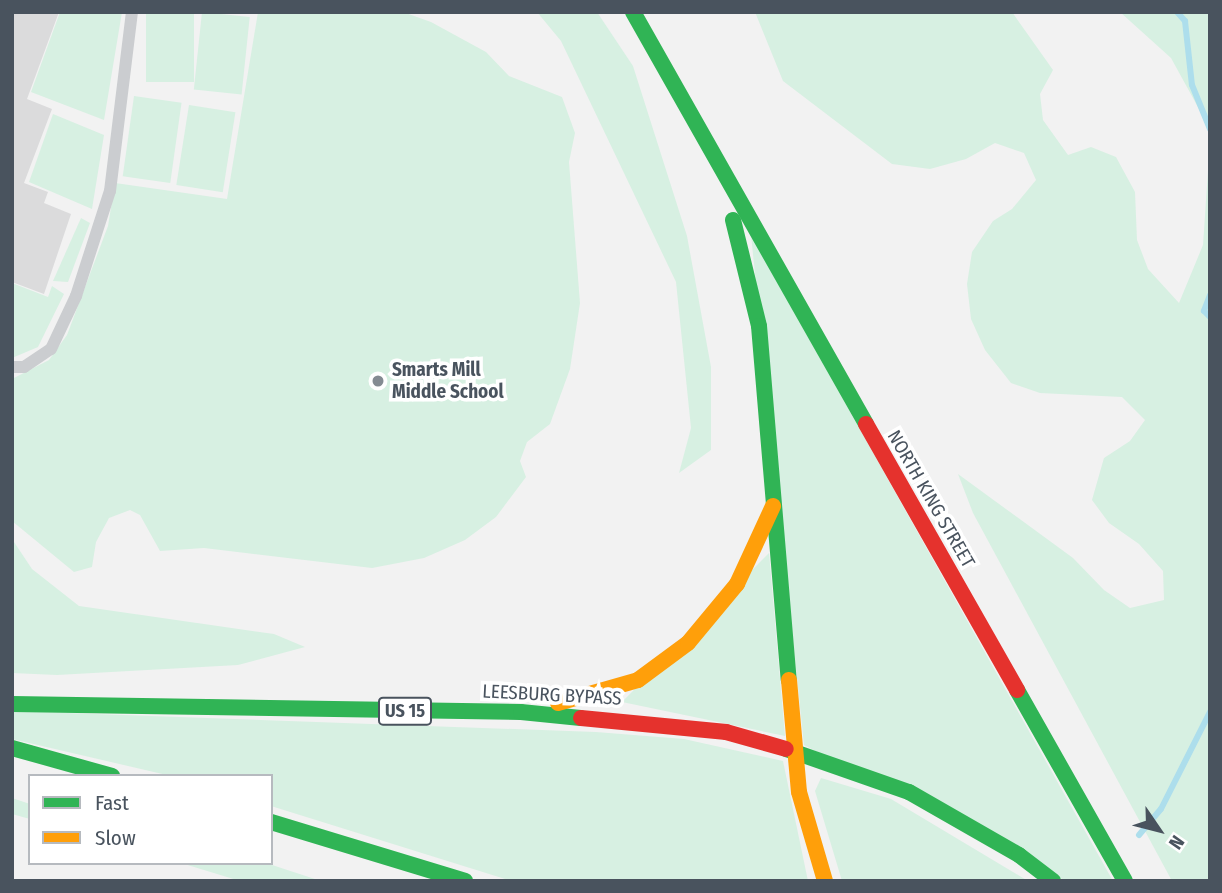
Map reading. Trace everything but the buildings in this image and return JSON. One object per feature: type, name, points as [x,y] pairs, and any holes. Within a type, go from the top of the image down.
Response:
[{"type":"main road","name":"NORTH KING STREET","points":[[633,12],[701,138],[1125,881]]},
{"type":"main road","name":"NORTH KING STREET","points":[[701,138],[728,204],[753,296],[794,751],[799,792],[824,881]]},
{"type":"main road","points":[[521,712],[603,693],[638,680],[688,643],[737,584],[773,506]]},
{"type":"main road","name":"LEESBURG BYPASS","points":[[12,704],[521,712],[714,730],[794,751],[909,792],[1018,855],[1053,881]]},
{"type":"main road","points":[[12,748],[105,774]]},
{"type":"main road","points":[[273,823],[465,881]]},
{"type":"lane","points":[[12,367],[24,367],[51,349],[76,296],[110,191],[132,12]]},
{"type":"green space","points":[[60,12],[122,12],[104,120],[31,92]]},
{"type":"green space","points":[[146,12],[194,12],[194,82],[146,82]]},
{"type":"green space","points":[[202,12],[250,17],[242,95],[194,90]]},
{"type":"green space","points":[[258,12],[403,12],[431,22],[486,52],[509,76],[562,97],[575,133],[569,162],[580,303],[570,369],[550,424],[527,442],[520,461],[526,477],[496,517],[465,540],[424,558],[372,568],[204,548],[160,551],[140,515],[130,510],[109,518],[96,542],[92,567],[74,572],[12,521],[12,379],[49,360],[67,335],[108,226],[115,183],[227,199]]},
{"type":"green space","points":[[537,12],[597,12],[633,66],[687,236],[711,367],[711,450],[679,473],[691,428],[676,282],[561,41]]},
{"type":"green space","points":[[755,12],[1012,12],[1053,70],[1040,94],[1043,120],[1068,155],[1091,147],[1116,157],[1135,192],[1137,240],[1148,269],[1179,303],[1203,245],[1210,141],[1210,881],[1172,881],[973,513],[958,474],[1073,558],[1104,590],[1130,608],[1164,600],[1163,571],[1139,544],[1109,523],[1092,500],[1104,458],[1130,441],[1145,420],[1122,397],[1040,393],[1011,383],[985,350],[971,319],[967,284],[972,252],[993,221],[1012,209],[1036,180],[1024,153],[995,143],[966,159],[930,169],[892,164],[783,81]]},
{"type":"green space","points":[[1120,12],[1210,12],[1210,129],[1171,58]]},
{"type":"green space","points":[[134,96],[182,103],[170,183],[123,176]]},
{"type":"green space","points":[[189,105],[235,112],[223,192],[176,185]]},
{"type":"green space","points":[[53,114],[104,135],[92,209],[29,182]]},
{"type":"green space","points":[[81,218],[90,223],[68,282],[53,281]]},
{"type":"green space","points":[[751,235],[1113,881],[1066,881],[804,745]]},
{"type":"green space","points":[[12,283],[48,297],[52,286],[64,294],[38,347],[12,358]]},
{"type":"green space","points":[[12,539],[32,569],[79,606],[274,634],[305,647],[238,665],[57,675],[12,673]]},
{"type":"green space","points":[[769,553],[785,736],[622,702]]},
{"type":"green space","points":[[12,711],[596,732],[684,739],[783,761],[808,881],[512,881],[273,807],[273,774],[162,774],[12,739]]},
{"type":"green space","points":[[821,778],[891,799],[1028,881],[842,881],[815,791]]},
{"type":"green space","points":[[12,798],[28,803],[28,818],[12,814]]},
{"type":"green space","points":[[188,865],[272,865],[321,881],[240,881]]},
{"type":"waterway","points":[[1177,12],[1185,21],[1192,85],[1210,129]]},
{"type":"waterway","points":[[1210,295],[1204,311],[1210,317]]},
{"type":"waterway","points":[[1139,835],[1161,809],[1210,712]]},
{"type":"traffic: fast","points":[[633,12],[866,424]]},
{"type":"traffic: fast","points":[[733,220],[759,326],[789,680]]},
{"type":"traffic: fast","points":[[1017,690],[1125,881]]},
{"type":"traffic: fast","points":[[12,704],[521,712],[581,718]]},
{"type":"traffic: fast","points":[[12,748],[105,774]]},
{"type":"traffic: fast","points":[[786,749],[909,792],[1019,855],[1053,881]]},
{"type":"traffic: fast","points":[[273,823],[465,881]]},
{"type":"traffic: slow","points":[[558,703],[638,680],[688,643],[737,584],[773,506]]},
{"type":"traffic: slow","points":[[789,680],[799,792],[825,881]]},
{"type":"traffic: jam","points":[[866,424],[1017,690]]},
{"type":"traffic: jam","points":[[581,718],[726,732],[786,749]]},
{"type":"place","name":"Smarts Mill Middle School","points":[[378,381]]}]
